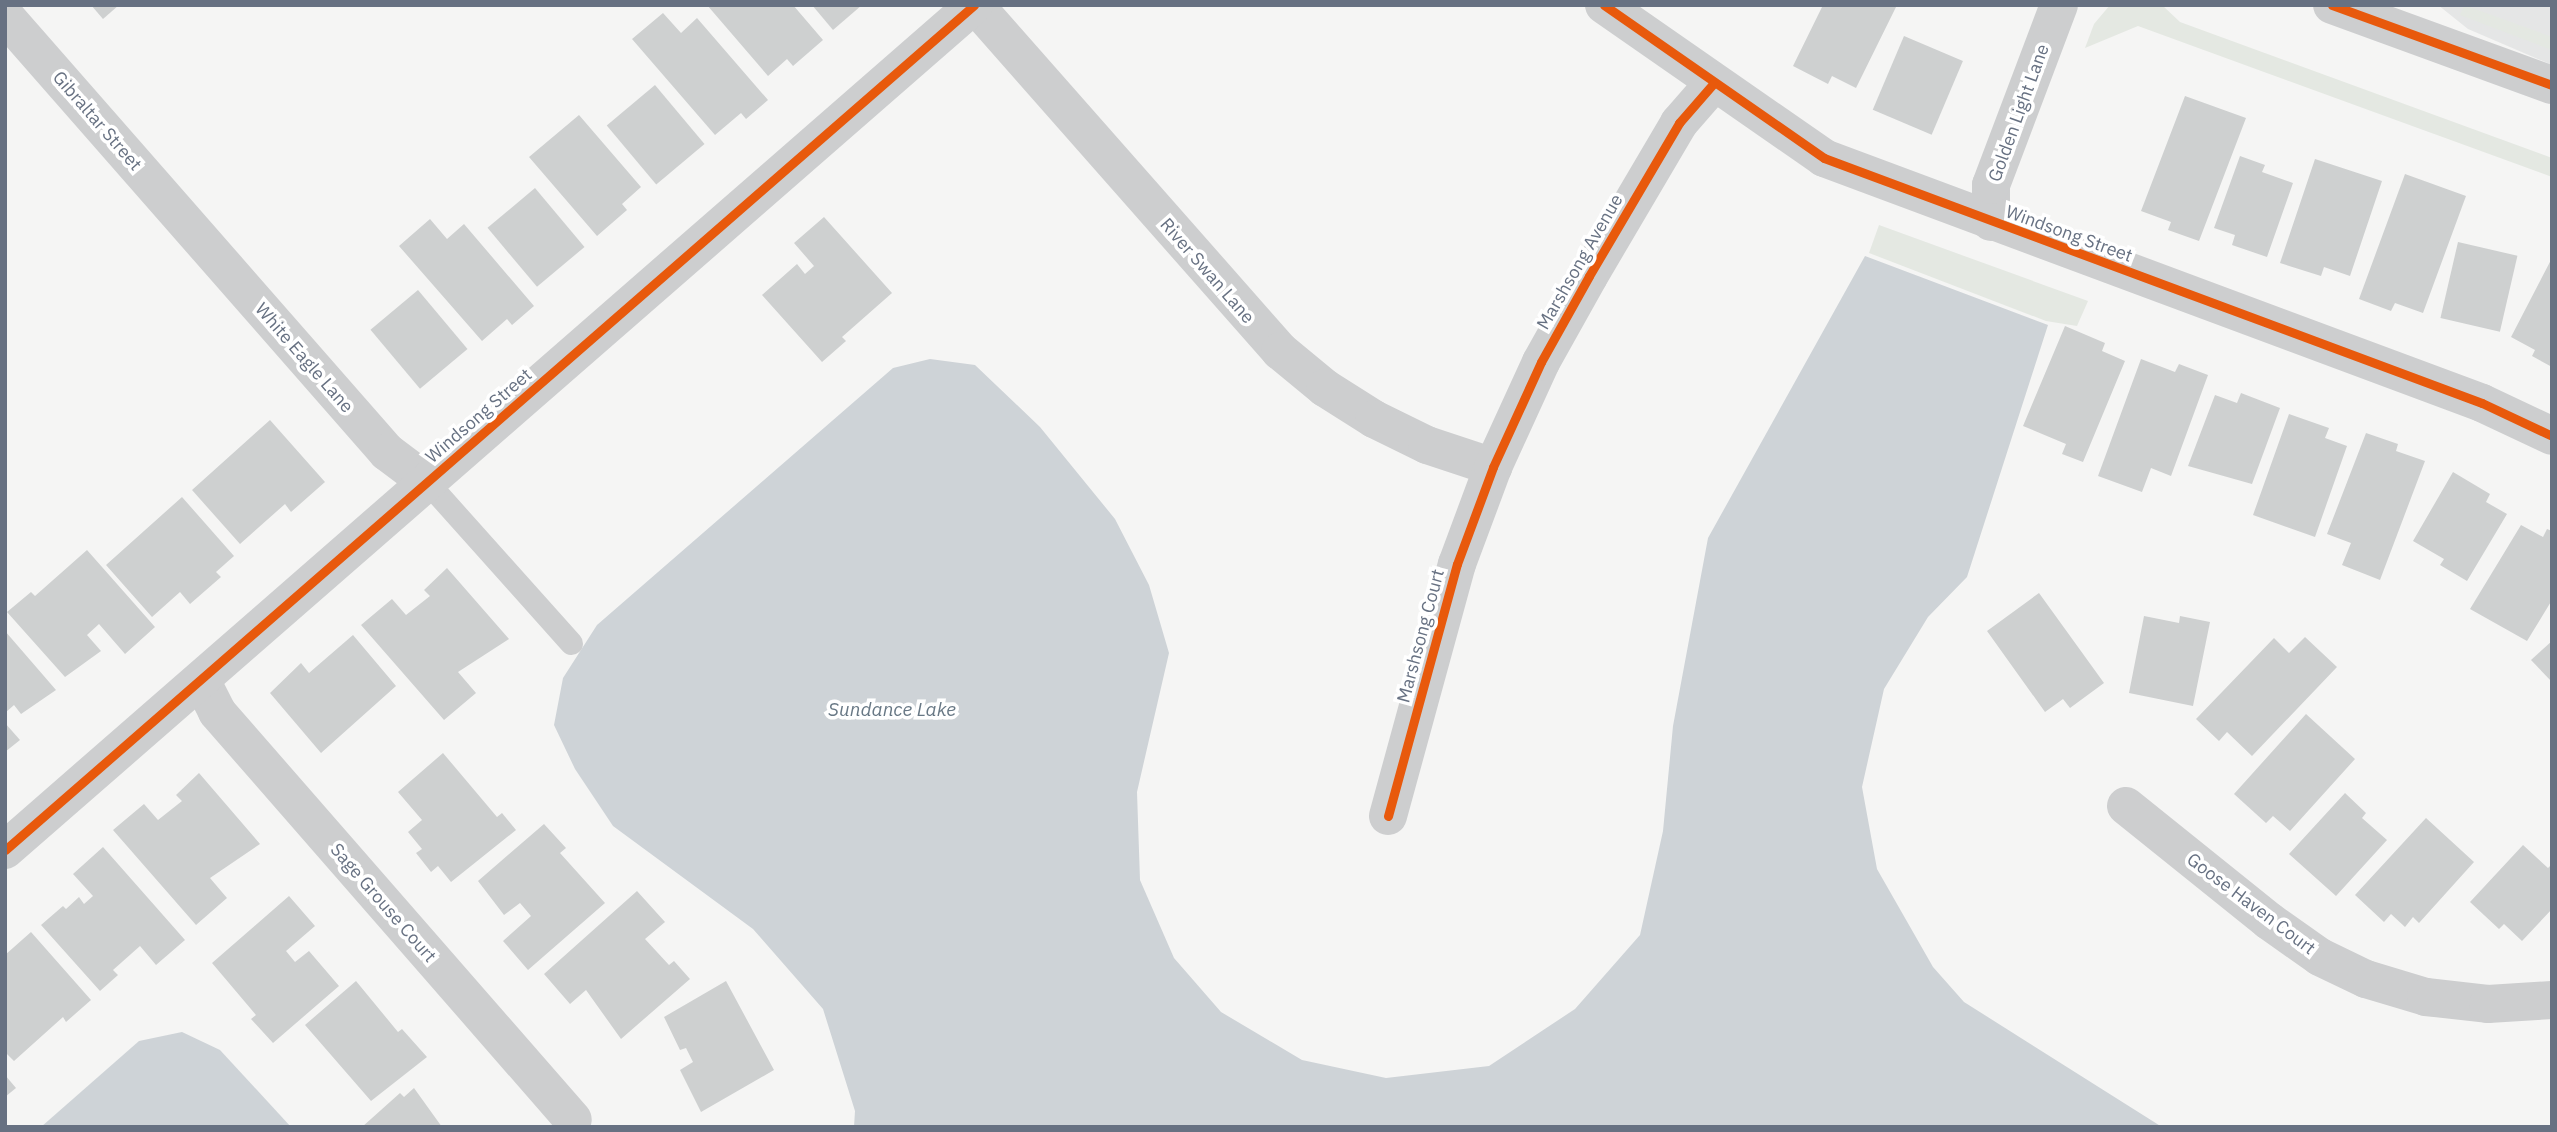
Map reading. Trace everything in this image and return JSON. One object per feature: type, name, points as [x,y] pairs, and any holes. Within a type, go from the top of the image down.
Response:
[{"type":"street","name":"River Swan Lane","points":[[974,5],[1280,351],[1325,388],[1374,419],[1427,445],[1493,467]]},
{"type":"street","name":"Windsong Street","points":[[5,850],[974,5]]},
{"type":"street","name":"Windsong Street","points":[[1604,5],[1713,84],[1824,158],[2482,403],[2552,436]]},
{"type":"street","name":"Golden Light Lane","points":[[1991,222],[1991,185],[2059,5]]},
{"type":"street","points":[[2332,5],[2552,85]]},
{"type":"street","name":"Gibraltar Street","points":[[5,16],[188,227]]},
{"type":"street","name":"Marshsong Avenue","points":[[1493,467],[1541,362],[1589,276],[1679,123],[1713,84]]},
{"type":"street","name":"White Eagle Lane","points":[[188,227],[387,452],[427,482]]},
{"type":"street","name":"Marshsong Court","points":[[1388,816],[1457,564],[1493,467]]},
{"type":"street","name":"Sage Grouse Court","points":[[201,680],[217,712],[573,1120]]},
{"type":"street","name":"Goose Haven Court","points":[[2126,806],[2269,921],[2320,957],[2366,979],[2426,997],[2463,1001],[2552,1000]]},
{"type":"lane","points":[[427,482],[571,643]]},
{"type":"shaded area","points":[[2110,5],[2162,5],[2180,22],[2552,158],[2552,177],[2138,26],[2085,48],[2094,24]]},
{"type":"shaded area","points":[[2438,5],[2552,5],[2552,65],[2468,29]]},
{"type":"shaded area","points":[[2464,5],[2552,37],[2552,50],[2460,15]]},
{"type":"shaded area","points":[[1879,225],[2088,301],[2077,326],[2046,321],[1869,253]]},
{"type":"water","name":"Sundance Lake","points":[[1865,256],[2048,325],[1967,577],[1928,617],[1884,689],[1862,787],[1877,869],[1933,967],[1964,1002],[2162,1127],[854,1127],[855,1111],[823,1009],[753,929],[613,826],[575,769],[554,725],[563,678],[597,625],[893,368],[930,359],[975,365],[1040,427],[1115,519],[1149,585],[1169,653],[1137,792],[1140,880],[1174,958],[1221,1012],[1302,1060],[1386,1078],[1489,1066],[1575,1009],[1640,935],[1663,831],[1673,726],[1708,538]]},
{"type":"water","points":[[182,1032],[220,1050],[291,1127],[41,1127],[139,1041]]},
{"type":"building","points":[[91,5],[119,5],[103,19]]},
{"type":"building","points":[[707,5],[793,5],[823,40],[793,66],[787,59],[768,76]]},
{"type":"building","points":[[812,5],[862,5],[833,30]]},
{"type":"building","points":[[1823,5],[1897,5],[1856,88],[1832,76],[1828,84],[1793,66]]},
{"type":"building","points":[[663,13],[681,33],[697,18],[768,100],[746,119],[741,113],[715,135],[632,39]]},
{"type":"building","points":[[1904,36],[1963,61],[1932,135],[1873,110]]},
{"type":"building","points":[[655,85],[704,144],[656,184],[607,125]]},
{"type":"building","points":[[2185,96],[2246,118],[2199,241],[2168,230],[2171,222],[2141,211]]},
{"type":"building","points":[[579,115],[641,187],[622,204],[627,210],[597,236],[529,157]]},
{"type":"building","points":[[2240,156],[2265,165],[2262,172],[2293,183],[2267,257],[2232,245],[2235,235],[2214,228]]},
{"type":"building","points":[[2315,159],[2382,181],[2350,276],[2324,267],[2321,276],[2280,263]]},
{"type":"building","points":[[2405,174],[2466,196],[2423,313],[2395,303],[2391,311],[2359,299]]},
{"type":"building","points":[[535,188],[584,247],[537,287],[488,228]]},
{"type":"building","points":[[824,217],[892,293],[842,337],[846,341],[822,362],[762,295],[797,264],[805,274],[814,266],[794,243]]},
{"type":"building","points":[[430,219],[447,239],[464,224],[534,306],[512,325],[507,319],[482,341],[399,246]]},
{"type":"building","points":[[2458,242],[2517,256],[2500,332],[2440,318]]},
{"type":"building","points":[[2552,258],[2552,367],[2532,356],[2535,350],[2511,337]]},
{"type":"building","points":[[418,290],[467,349],[420,389],[371,330]]},
{"type":"building","points":[[2065,326],[2105,343],[2102,351],[2125,361],[2083,462],[2062,454],[2066,444],[2023,426]]},
{"type":"building","points":[[2141,359],[2175,372],[2179,364],[2208,375],[2171,476],[2151,468],[2142,492],[2098,476]]},
{"type":"building","points":[[2241,393],[2280,408],[2252,484],[2188,466],[2215,395],[2237,403]]},
{"type":"building","points":[[2289,414],[2329,428],[2325,438],[2347,446],[2315,537],[2253,515]]},
{"type":"building","points":[[270,420],[325,482],[291,512],[285,504],[240,544],[192,490]]},
{"type":"building","points":[[2366,433],[2398,444],[2396,451],[2425,461],[2380,580],[2342,565],[2351,543],[2327,534]]},
{"type":"building","points":[[2453,472],[2490,494],[2486,502],[2507,514],[2467,581],[2440,565],[2444,559],[2413,541]]},
{"type":"building","points":[[182,497],[234,556],[216,572],[221,577],[190,604],[180,592],[152,617],[106,565]]},
{"type":"building","points":[[2521,525],[2543,537],[2547,529],[2552,531],[2552,600],[2527,641],[2470,609]]},
{"type":"building","points":[[87,550],[155,627],[125,654],[99,624],[87,635],[101,651],[65,677],[7,612],[31,592],[35,596]]},
{"type":"building","points":[[447,568],[509,639],[458,672],[476,693],[444,720],[361,625],[392,599],[406,615],[430,596],[424,590]]},
{"type":"building","points":[[2039,593],[2104,683],[2070,708],[2063,699],[2045,712],[1987,631]]},
{"type":"building","points":[[2144,616],[2179,623],[2180,616],[2210,622],[2193,706],[2129,693]]},
{"type":"building","points":[[5,631],[56,690],[21,714],[14,705],[5,713]]},
{"type":"building","points":[[353,635],[396,686],[321,753],[270,693],[301,663],[309,673]]},
{"type":"building","points":[[2305,637],[2337,667],[2252,756],[2227,732],[2219,741],[2196,719],[2274,638],[2289,653]]},
{"type":"building","points":[[2552,641],[2552,682],[2531,660]]},
{"type":"building","points":[[2306,714],[2355,759],[2290,831],[2273,816],[2266,823],[2234,794]]},
{"type":"building","points":[[5,723],[20,740],[5,752]]},
{"type":"building","points":[[443,753],[497,817],[502,813],[516,830],[451,882],[438,866],[431,872],[416,853],[422,849],[408,832],[422,820],[398,792]]},
{"type":"building","points":[[199,773],[260,844],[210,878],[227,898],[196,925],[113,830],[144,804],[158,820],[182,801],[176,795]]},
{"type":"building","points":[[2345,793],[2366,813],[2362,818],[2387,840],[2336,896],[2289,854]]},
{"type":"building","points":[[2426,818],[2474,862],[2419,923],[2413,917],[2405,927],[2391,914],[2384,922],[2355,895]]},
{"type":"building","points":[[544,824],[566,848],[560,853],[605,903],[528,970],[503,941],[531,916],[520,903],[504,915],[478,881]]},
{"type":"building","points":[[2523,845],[2548,868],[2552,864],[2552,909],[2522,941],[2504,924],[2499,929],[2470,902]]},
{"type":"building","points":[[103,847],[185,940],[156,965],[140,946],[113,970],[118,975],[100,991],[41,925],[63,906],[66,909],[79,897],[84,904],[93,896],[73,874]]},
{"type":"building","points":[[637,891],[665,922],[645,939],[669,965],[674,961],[690,979],[621,1039],[586,990],[570,1004],[544,974]]},
{"type":"building","points":[[289,896],[315,926],[286,951],[295,962],[309,951],[339,986],[273,1043],[251,1019],[256,1015],[212,963]]},
{"type":"building","points":[[31,932],[91,1000],[66,1022],[63,1017],[14,1061],[5,1052],[5,955]]},
{"type":"building","points":[[356,981],[398,1032],[402,1029],[427,1057],[371,1101],[305,1025]]},
{"type":"building","points":[[726,981],[774,1070],[701,1112],[680,1070],[693,1062],[686,1048],[680,1050],[664,1017]]},
{"type":"building","points":[[5,1075],[16,1088],[5,1097]]},
{"type":"building","points":[[414,1088],[442,1127],[362,1127],[400,1093],[404,1097]]},
{"type":"cycle path","points":[[5,850],[974,5]]},
{"type":"cycle path","points":[[1604,5],[1824,158],[2482,403],[2552,436]]},
{"type":"cycle path","points":[[2332,5],[2552,85]]},
{"type":"cycle path","points":[[1388,816],[1457,564],[1493,467],[1541,362],[1589,276],[1679,123],[1713,84]]}]
